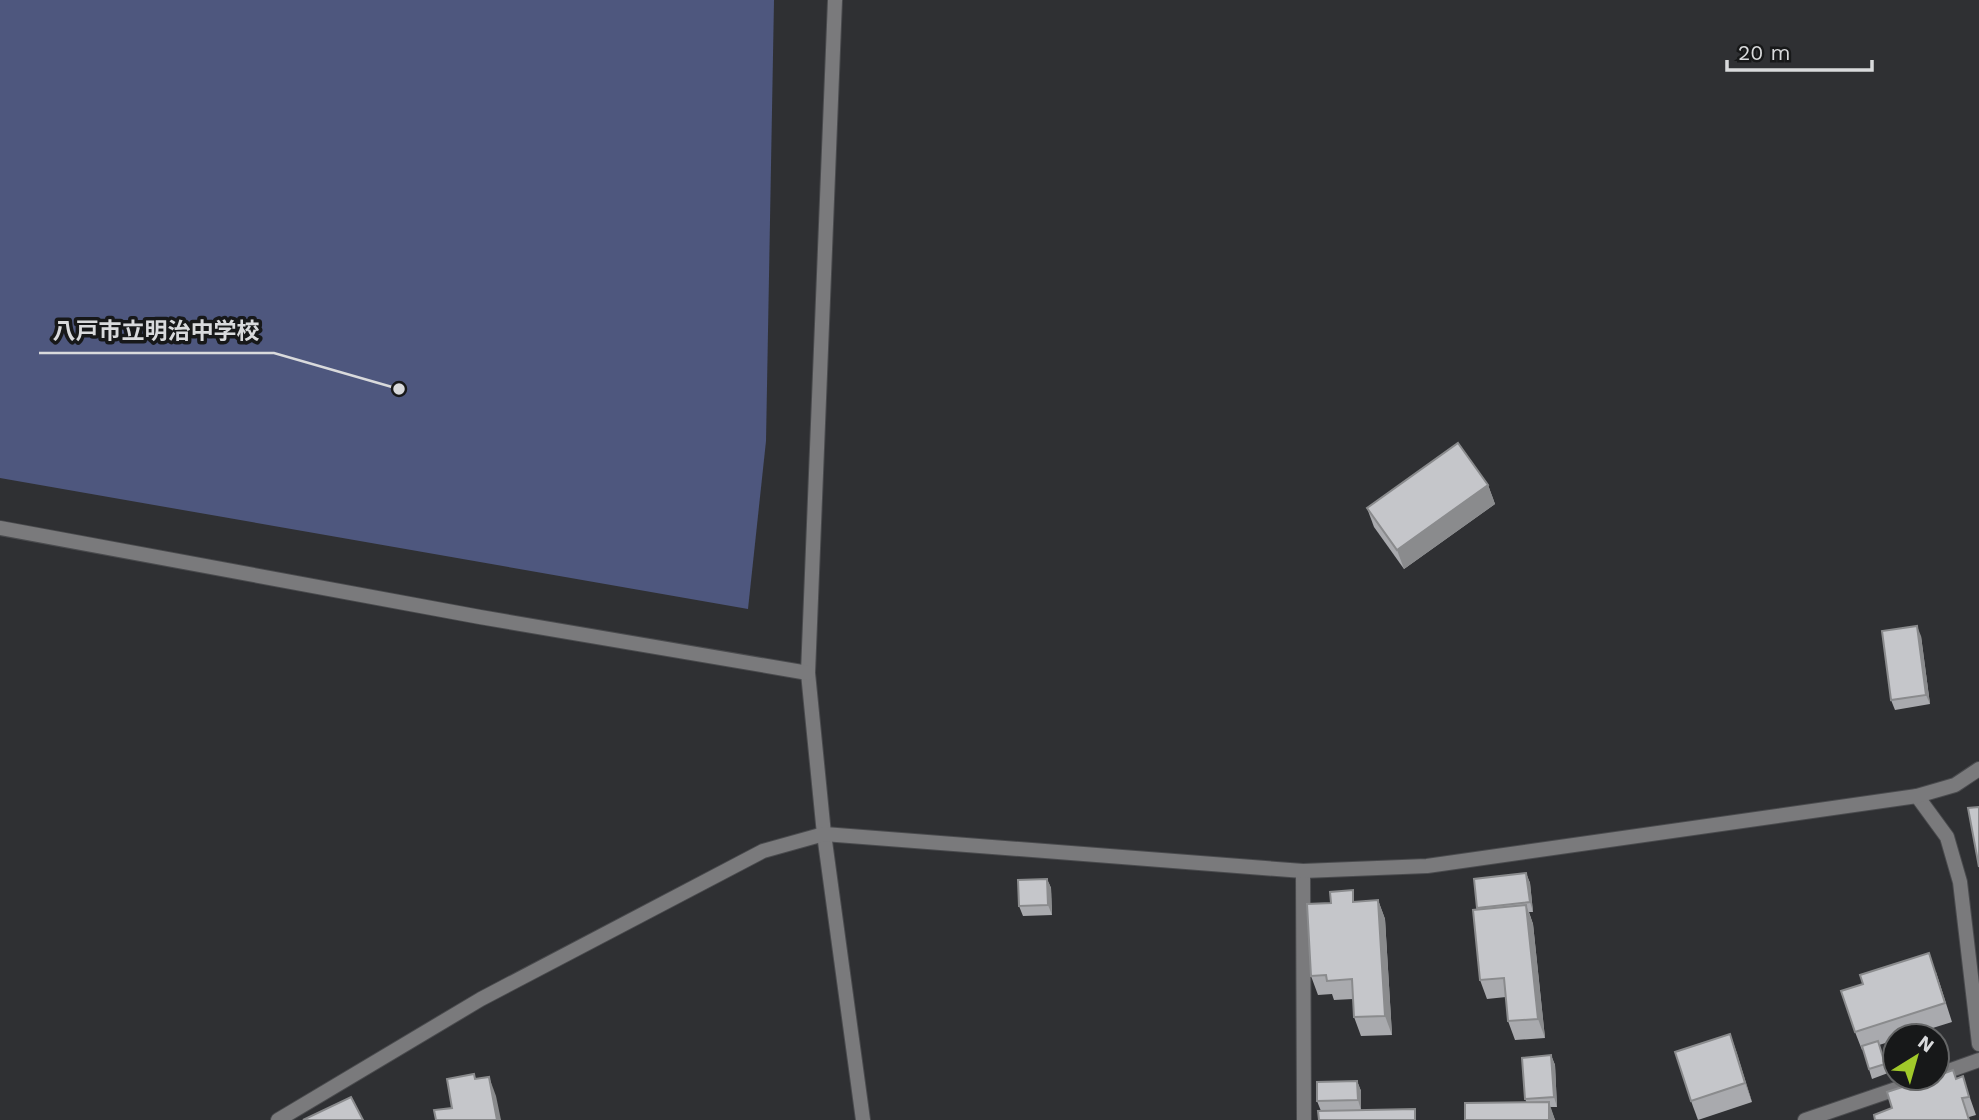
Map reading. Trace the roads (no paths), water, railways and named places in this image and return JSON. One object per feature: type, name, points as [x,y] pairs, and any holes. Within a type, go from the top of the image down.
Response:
[{"type":"street","points":[[835,0],[807,673],[824,834],[863,1120]]},
{"type":"street","points":[[0,528],[480,617],[807,673]]},
{"type":"street","points":[[278,1120],[481,999],[726,870],[763,851],[824,834],[1303,871],[1427,866],[1917,796],[1955,785],[1979,769]]},
{"type":"street","points":[[1917,796],[1947,837],[1960,882],[1979,1044]]},
{"type":"street","points":[[1303,871],[1304,1120]]},
{"type":"street","points":[[1951,1070],[1979,1060]]},
{"type":"street","points":[[1805,1120],[1887,1092]]},
{"type":"place","name":"八戸市立明治中学校","points":[[399,389]]}]
